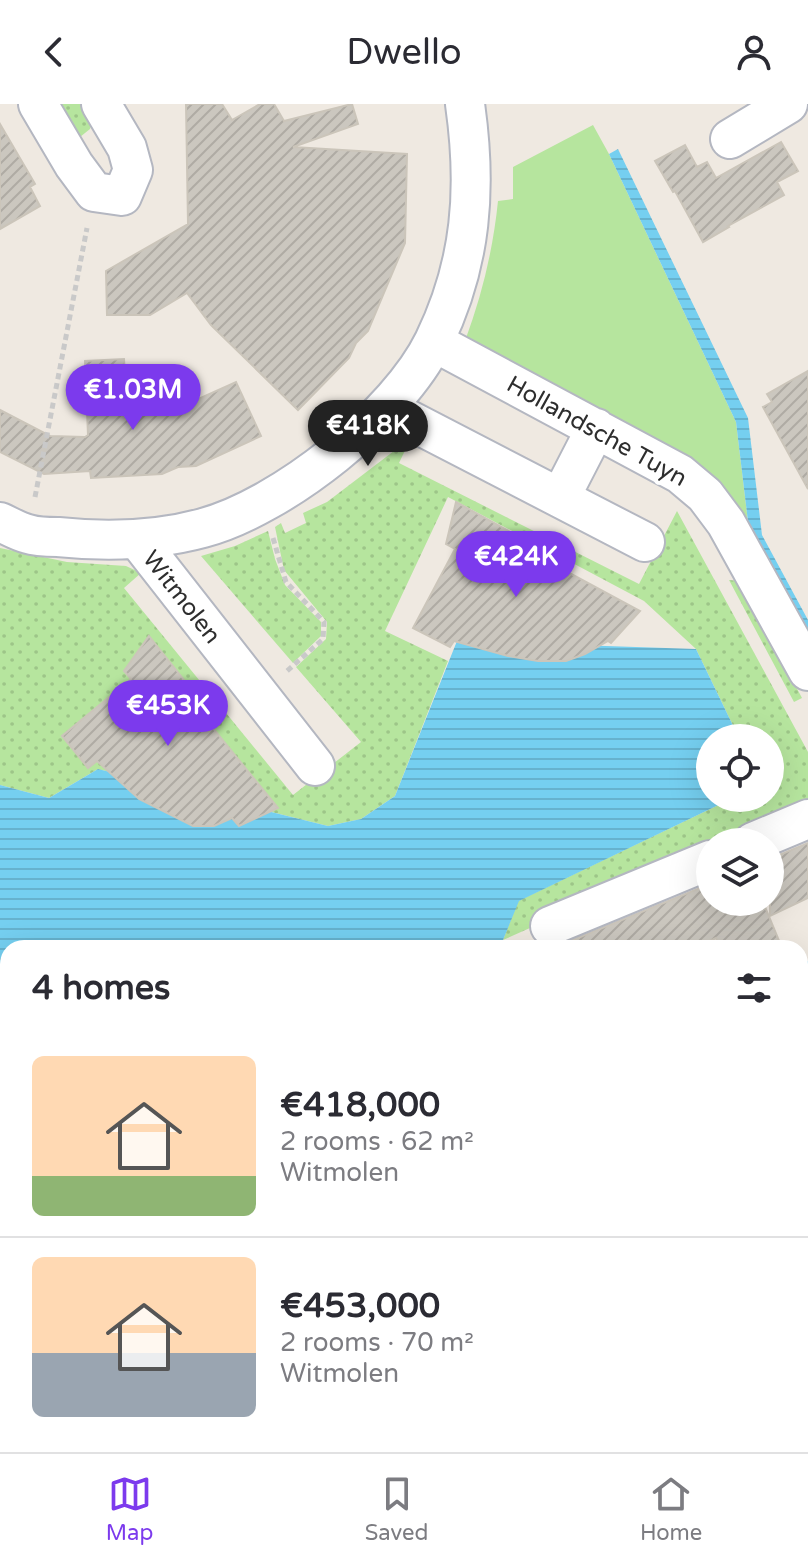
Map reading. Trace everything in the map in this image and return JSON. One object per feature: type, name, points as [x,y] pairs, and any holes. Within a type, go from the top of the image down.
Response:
[{"type":"street","points":[[38,104],[94,192],[122,196],[133,170],[127,148],[101,104]]},
{"type":"street","name":"Witmolen","points":[[14,528],[79,539],[138,540],[205,528],[264,502],[344,448],[396,398],[434,342],[462,269],[471,218],[472,149],[465,104]]},
{"type":"street","points":[[730,139],[788,104]]},
{"type":"street","name":"Hollandsche Tuyn","points":[[434,342],[680,474],[705,495],[726,523],[808,671]]},
{"type":"street","points":[[386,408],[645,542]]},
{"type":"street","points":[[560,498],[596,428]]},
{"type":"street","name":"Witmolen","points":[[138,540],[315,766]]},
{"type":"street","points":[[784,829],[808,819]]},
{"type":"street","points":[[550,926],[696,866]]},
{"type":"path","points":[[14,528],[94,192]]},
{"type":"path","points":[[259,696],[323,639],[324,622],[286,582],[264,502]]},
{"type":"green space","points":[[47,104],[85,104],[93,119],[90,129],[80,137],[65,134]]},
{"type":"green space","points":[[593,125],[736,422],[749,530],[713,476],[465,341],[486,272],[498,201],[513,199],[513,167]]},
{"type":"green space","points":[[411,438],[399,463],[639,584],[677,511],[808,752],[808,803],[754,828],[696,828],[696,854],[503,940],[518,901],[704,812],[784,812],[784,724],[732,724],[696,649],[644,601],[448,497],[385,631],[448,661],[395,796],[361,819],[328,826],[98,769],[49,798],[0,785],[0,548],[67,562],[126,566],[141,573],[124,588],[293,795],[361,742],[296,667],[326,639],[327,622],[284,570],[275,527],[281,523],[285,533],[306,523],[303,513],[327,502]]},
{"type":"green space","points":[[268,531],[285,585],[321,622],[321,636],[293,663],[201,556],[235,546]]},
{"type":"green space","points":[[729,580],[740,581],[802,698],[794,702]]},
{"type":"water","points":[[618,149],[748,418],[762,535],[808,620],[808,635],[749,530],[736,422],[609,154]]},
{"type":"water","points":[[457,641],[696,649],[732,724],[696,724],[696,812],[704,812],[519,901],[503,940],[0,940],[0,785],[49,798],[98,769],[328,826],[361,819],[395,796]]},
{"type":"building","points":[[186,104],[222,104],[232,120],[260,104],[274,104],[284,121],[352,104],[358,124],[293,147],[407,154],[405,243],[368,331],[356,343],[349,358],[298,410],[211,325],[187,293],[150,315],[107,315],[106,271],[188,224]]},
{"type":"building","points":[[0,124],[35,184],[30,187],[40,206],[0,229]]},
{"type":"building","points":[[781,142],[798,171],[777,182],[784,195],[703,242],[655,161],[685,145],[697,167],[707,162],[716,178]]},
{"type":"building","points":[[124,359],[128,416],[165,414],[236,382],[261,436],[196,466],[178,467],[162,474],[91,478],[90,471],[44,474],[0,452],[0,410],[50,436],[88,435],[85,361]]},
{"type":"building","points":[[808,371],[808,489],[763,407],[772,402],[767,394]]},
{"type":"building","points":[[456,502],[527,541],[523,548],[640,611],[611,643],[608,641],[566,661],[538,661],[508,656],[454,641],[450,647],[413,628],[455,549],[446,544]]},
{"type":"building","points":[[149,636],[200,700],[194,705],[278,808],[239,826],[232,818],[214,826],[193,826],[139,799],[97,761],[88,768],[62,736],[131,679],[124,671]]},
{"type":"building","points":[[808,843],[808,898],[784,909],[784,853]]},
{"type":"building","points":[[696,890],[696,916],[769,916],[779,940],[573,940]]}]
